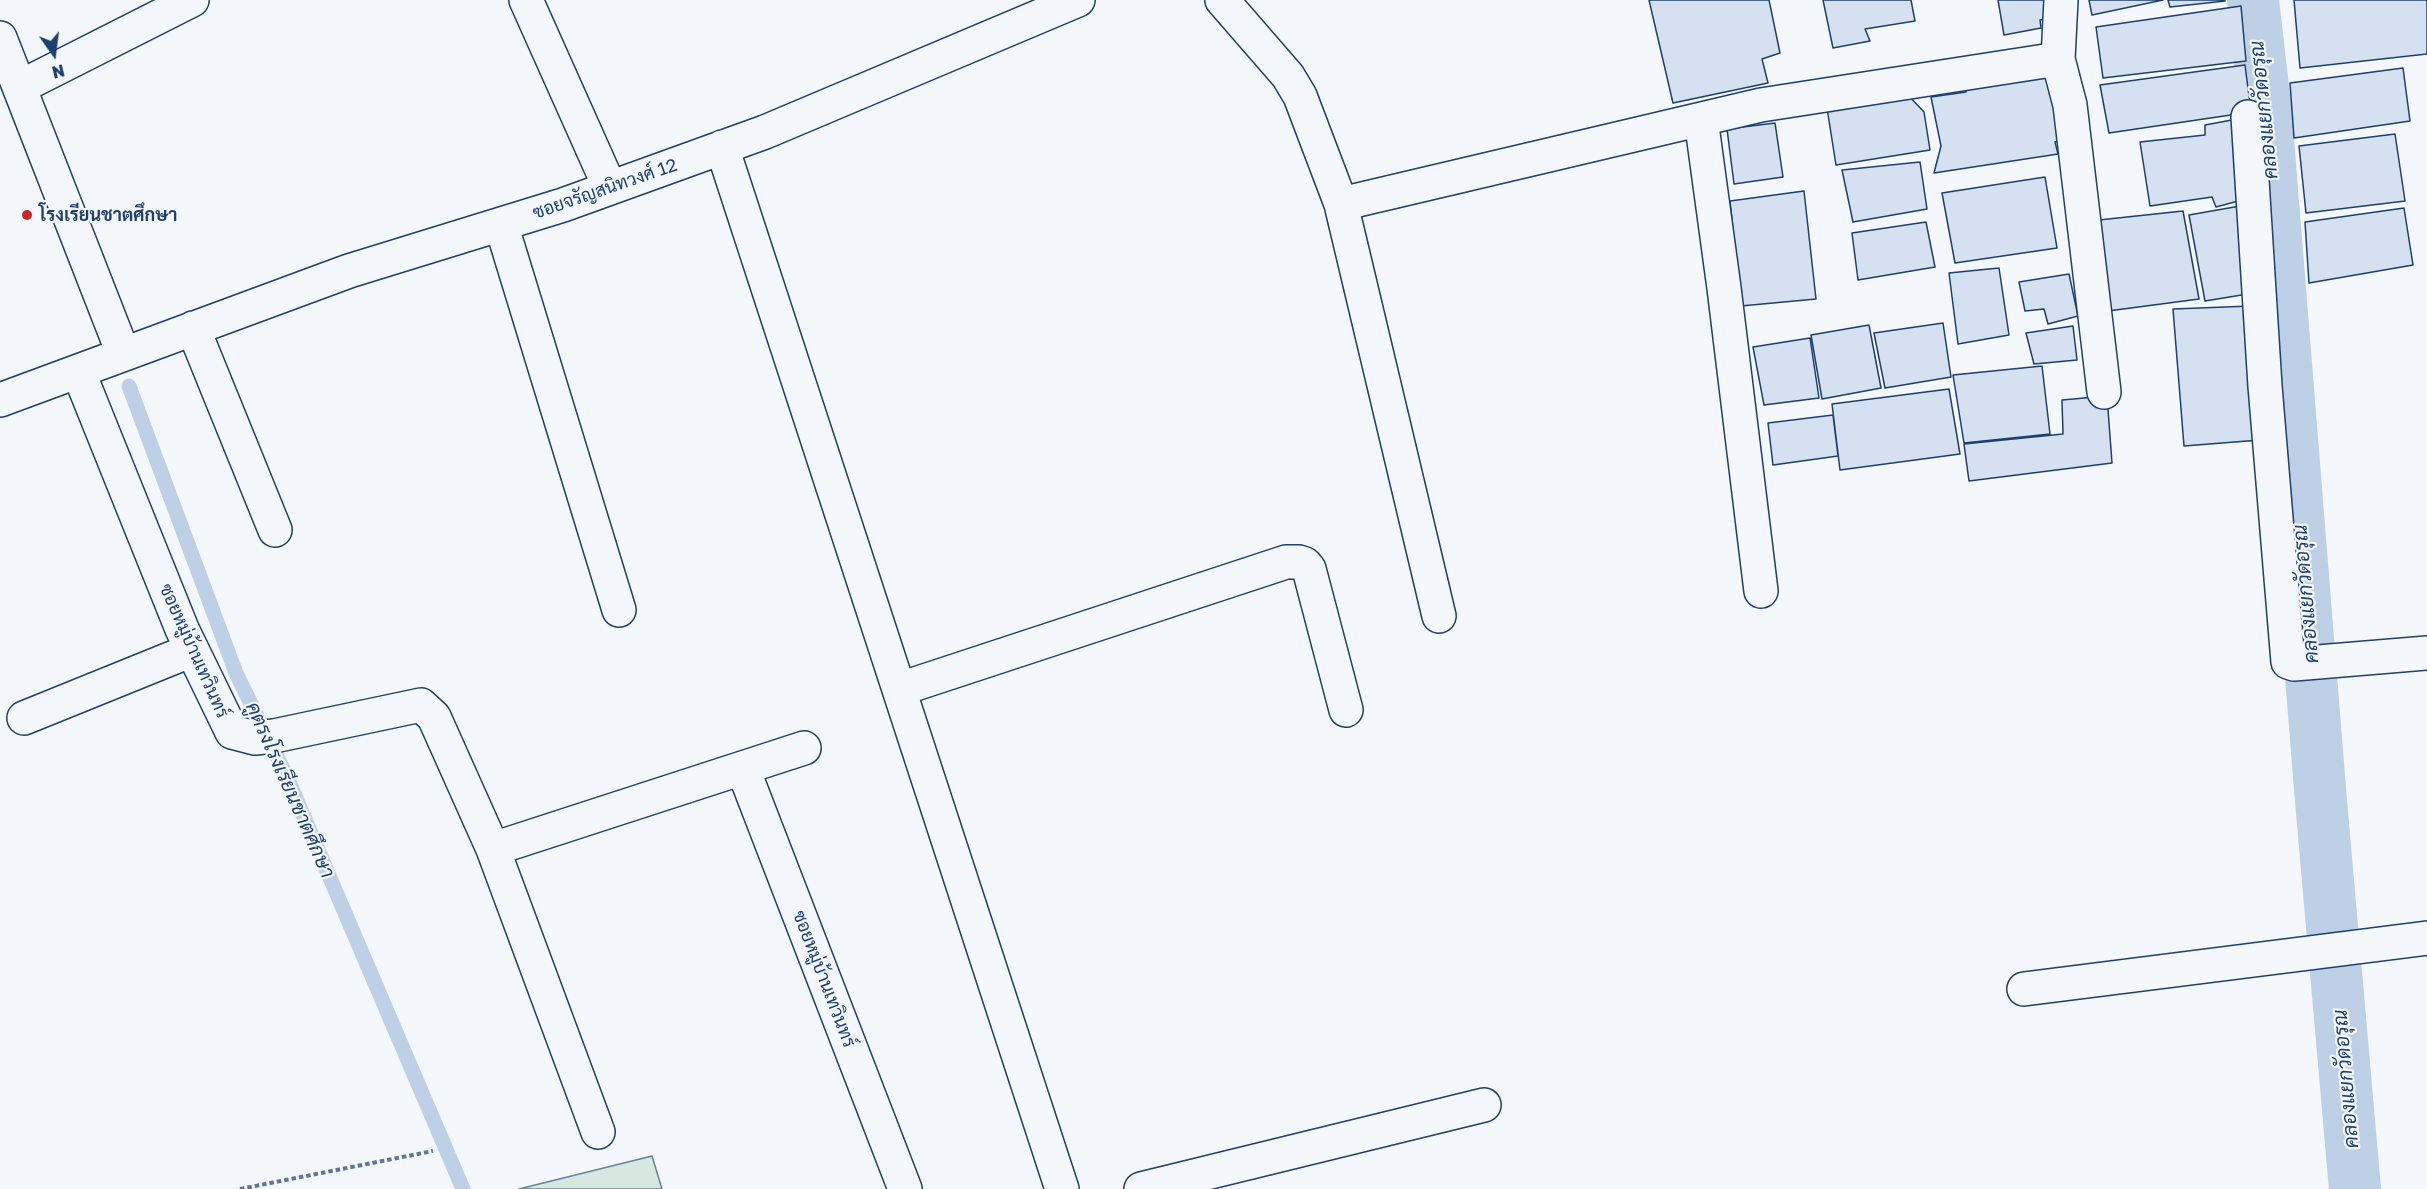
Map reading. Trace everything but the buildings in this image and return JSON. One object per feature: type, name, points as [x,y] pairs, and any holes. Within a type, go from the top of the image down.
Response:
[{"type":"street","points":[[20,87],[192,0]]},
{"type":"street","points":[[526,0],[610,188]]},
{"type":"street","name":"ซอยจรัญสนิทวงศ์ 12","points":[[0,400],[79,373],[123,353],[349,271],[610,188],[765,132],[1078,0]]},
{"type":"street","points":[[1222,0],[1288,76],[1300,96],[1341,204],[1439,616]]},
{"type":"street","points":[[2061,0],[2058,59],[2070,105],[2104,392]]},
{"type":"street","points":[[0,38],[123,353]]},
{"type":"street","points":[[1341,204],[1761,105],[2058,59]]},
{"type":"street","points":[[2248,117],[2265,374],[2288,662],[2294,664],[2349,661],[2427,653]]},
{"type":"street","points":[[1701,119],[1761,591]]},
{"type":"street","points":[[722,147],[1062,1189]]},
{"type":"street","points":[[501,224],[619,610]]},
{"type":"street","points":[[193,328],[275,530]]},
{"type":"street","name":"ซอยหมู่บ้านเทวินทร์","points":[[79,373],[192,651],[232,732],[265,737],[422,705],[434,717],[493,849],[598,1132]]},
{"type":"street","points":[[900,688],[1286,562],[1299,562],[1305,564],[1309,569],[1346,710]]},
{"type":"street","points":[[24,718],[192,651]]},
{"type":"street","points":[[493,849],[804,748]]},
{"type":"street","name":"ซอยหมู่บ้านเทวินทร์","points":[[743,769],[905,1189]]},
{"type":"street","points":[[2024,989],[2427,938]]},
{"type":"street","points":[[1141,1189],[1484,1105]]},
{"type":"path","points":[[240,1189],[433,1150]]},
{"type":"shaded area","points":[[652,1156],[662,1189],[519,1189]]},
{"type":"waterway","name":"คลองแยกวัดอรุณ","points":[[2253,0],[2266,114],[2321,801],[2355,1189]]},
{"type":"waterway","name":"คูตรงโรงเรียนชาตศึกษา","points":[[129,386],[236,673],[286,775],[463,1189]]},
{"type":"place","name":"โรงเรียนชาตศึกษา","points":[[27,215]]}]
